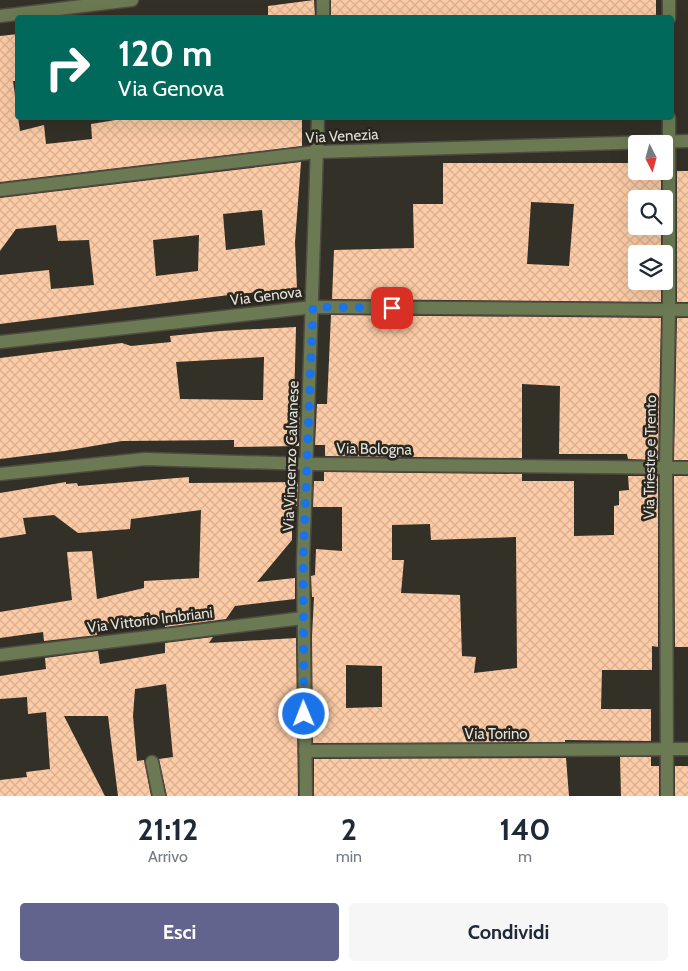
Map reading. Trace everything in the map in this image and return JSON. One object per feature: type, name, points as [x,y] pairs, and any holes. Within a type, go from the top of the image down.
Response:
[{"type":"street","points":[[0,16],[132,0]]},
{"type":"street","points":[[322,15],[323,0]]},
{"type":"street","points":[[669,0],[669,15]]},
{"type":"street","name":"Via Vincenzo Calvanese","points":[[306,796],[303,564],[308,464],[318,120]]},
{"type":"street","name":"Via Triestre e Trento","points":[[669,120],[669,135]]},
{"type":"street","name":"Via Venezia","points":[[673,142],[688,142]]},
{"type":"street","name":"Via Venezia","points":[[0,190],[317,152],[628,143]]},
{"type":"street","name":"Via Triestre e Trento","points":[[667,796],[666,468],[669,180]]},
{"type":"street","name":"Via Genova","points":[[0,342],[313,307],[688,310]]},
{"type":"street","name":"Via Bologna","points":[[0,474],[145,459],[308,464],[688,468]]},
{"type":"street","name":"Via Vittorio Imbriani","points":[[0,655],[304,618]]},
{"type":"street","name":"Via Torino","points":[[305,751],[688,749]]},
{"type":"street","points":[[152,762],[159,796]]},
{"type":"building","points":[[314,0],[315,15],[268,15],[268,6]]},
{"type":"building","points":[[331,0],[656,0],[656,15],[331,15]]},
{"type":"building","points":[[15,34],[15,81],[13,81],[15,120],[18,120],[20,131],[44,125],[46,144],[92,139],[91,124],[116,120],[302,120],[302,146],[0,182],[0,36]]},
{"type":"building","points":[[301,162],[295,242],[297,288],[0,324],[0,275],[49,270],[51,289],[94,285],[89,240],[58,241],[56,225],[16,229],[0,251],[0,198]],"holes":[[[262,210],[265,245],[226,250],[223,214]],[[199,235],[198,271],[156,276],[153,240]]]},
{"type":"building","points":[[443,163],[628,163],[628,180],[661,180],[661,190],[628,190],[628,235],[661,235],[661,245],[628,245],[628,290],[661,290],[661,302],[332,299],[334,250],[414,248],[413,204],[443,204]],"holes":[[[531,202],[574,204],[569,266],[527,264]]]},
{"type":"building","points":[[677,171],[688,171],[688,302],[677,302]]},
{"type":"building","points":[[331,315],[661,318],[658,460],[628,459],[627,454],[559,454],[560,386],[522,384],[522,458],[325,456],[325,445],[315,445],[317,404],[327,404]]},
{"type":"building","points":[[677,318],[688,318],[688,460],[674,460]]},
{"type":"building","points":[[296,327],[294,404],[300,404],[299,446],[234,447],[234,440],[122,441],[0,459],[0,358],[122,343],[131,346],[171,342],[170,336]],"holes":[[[264,357],[263,400],[180,399],[176,362]]]},
{"type":"building","points":[[324,472],[522,474],[522,481],[574,481],[574,536],[614,535],[614,506],[619,505],[619,491],[629,490],[628,476],[658,476],[658,647],[652,646],[652,670],[602,670],[601,709],[651,709],[651,741],[565,740],[565,742],[313,743],[312,636],[314,597],[312,597],[311,576],[315,575],[316,549],[342,551],[342,507],[313,507],[314,481],[324,481]],"holes":[[[430,524],[431,540],[516,537],[517,668],[474,673],[476,657],[462,656],[460,595],[401,593],[404,560],[392,560],[392,525]],[[346,665],[382,666],[382,707],[346,708]]]},
{"type":"building","points":[[674,476],[688,476],[688,647],[675,647]]},
{"type":"building","points":[[189,477],[189,483],[298,482],[297,506],[292,506],[292,540],[257,582],[295,578],[295,599],[235,606],[226,619],[165,627],[165,620],[96,624],[97,635],[44,641],[43,632],[0,638],[0,612],[72,600],[67,552],[92,551],[97,599],[144,588],[144,581],[199,578],[201,510],[131,519],[130,529],[78,533],[54,515],[23,518],[26,534],[0,538],[0,493],[66,482],[66,484],[77,483],[78,486]]},
{"type":"building","points":[[213,637],[209,643],[296,638],[298,796],[167,796],[159,759],[173,757],[166,684],[135,689],[133,716],[137,761],[144,760],[151,796],[118,796],[108,716],[64,716],[105,796],[0,796],[0,780],[27,777],[26,772],[50,769],[46,712],[28,714],[27,697],[0,699],[0,676],[46,669],[45,658],[98,651],[100,664],[165,653],[165,643]]},
{"type":"building","points":[[620,757],[651,757],[651,766],[659,766],[659,796],[621,796]]},
{"type":"building","points":[[566,758],[569,796],[314,796],[314,759]]},
{"type":"building","points":[[675,766],[688,766],[688,796],[675,796]]},
{"type":"route","points":[[304,714],[303,564],[313,307],[392,308]]}]
